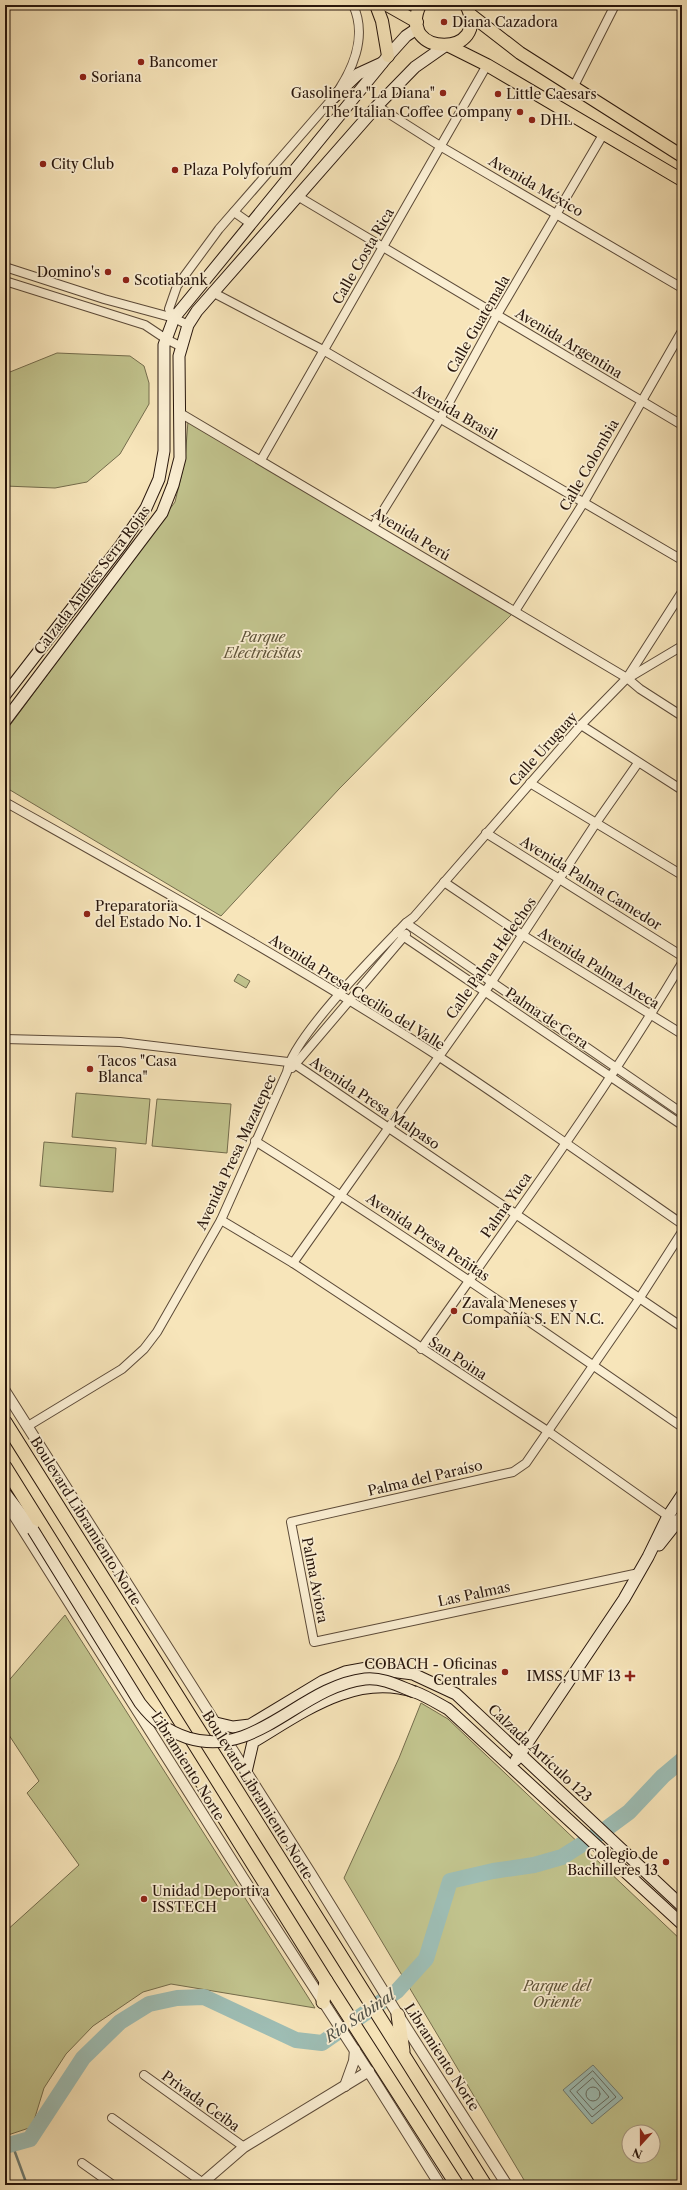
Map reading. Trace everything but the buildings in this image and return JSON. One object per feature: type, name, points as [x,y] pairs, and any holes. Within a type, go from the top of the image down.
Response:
[{"type":"highway","name":"Boulevard Libramiento Norte","points":[[5,1422],[485,2185]]},
{"type":"highway","points":[[5,1467],[326,1981],[457,2185]]},
{"type":"highway","points":[[324,2005],[326,1981]]},
{"type":"highway","points":[[396,2012],[403,2055]]},
{"type":"main road","points":[[333,98],[358,74],[386,59],[382,21],[376,5]]},
{"type":"main road","points":[[387,5],[417,25],[425,39],[447,46],[487,64],[682,180]]},
{"type":"main road","points":[[417,25],[417,12],[420,5]]},
{"type":"main road","points":[[447,46],[463,38],[469,30],[469,9]]},
{"type":"main road","points":[[469,9],[520,53],[682,156]]},
{"type":"main road","name":"Calzada Andrés Serra Rojas","points":[[5,695],[121,545],[146,508],[159,479],[164,451],[166,339],[174,318],[386,59],[417,25]]},
{"type":"main road","name":"Calzada Andrés Serra Rojas","points":[[5,721],[162,513],[174,485],[180,458],[180,414],[178,387],[180,346],[188,325],[212,292],[299,197],[376,106],[415,67],[447,46]]},
{"type":"main road","points":[[251,224],[264,234]]},
{"type":"main road","points":[[5,1493],[33,1530],[140,1703],[160,1726],[177,1734],[205,1742],[234,1741],[251,1735],[319,1693],[346,1683],[366,1679],[383,1680],[414,1692],[448,1709],[682,1924]]},
{"type":"main road","points":[[511,1767],[639,1573],[668,1516],[682,1495]]},
{"type":"main road","points":[[648,1557],[680,1521]]},
{"type":"main road","name":"Calzada Artículo 123","points":[[216,1722],[233,1727],[250,1725],[323,1680],[345,1672],[367,1668],[413,1674],[446,1688],[456,1694],[682,1906]]},
{"type":"main road","points":[[246,1772],[254,1742],[317,1704],[347,1692],[365,1687],[382,1687],[414,1692]]},
{"type":"street","points":[[174,318],[169,309],[178,286],[234,212],[333,98],[346,80],[352,65],[360,30],[353,5]]},
{"type":"street","points":[[574,88],[615,5]]},
{"type":"street","name":"Calle Costa Rica","points":[[261,460],[487,64]]},
{"type":"street","name":"Avenida México","points":[[376,106],[440,146],[682,288]]},
{"type":"street","name":"Calle Guatemala","points":[[373,527],[440,419],[497,315],[558,214],[604,133]]},
{"type":"street","name":"Avenida Argentina","points":[[299,197],[682,425]]},
{"type":"street","points":[[234,212],[251,224]]},
{"type":"street","points":[[5,267],[104,299],[174,318],[188,325]]},
{"type":"street","points":[[5,281],[145,325],[166,339],[180,346]]},
{"type":"street","name":"Avenida Brasil","points":[[212,292],[323,350],[682,560]]},
{"type":"street","name":"Calle Colombia","points":[[515,611],[584,502],[641,400],[682,331]]},
{"type":"street","name":"Avenida Perú","points":[[180,414],[261,460],[627,678],[640,689],[682,716]]},
{"type":"street","name":"Calle Uruguay","points":[[408,925],[581,725],[627,678],[682,592]]},
{"type":"street","points":[[627,678],[682,646]]},
{"type":"street","points":[[581,725],[682,790]]},
{"type":"street","name":"Calle Palma Helechos","points":[[294,1263],[390,1128],[438,1056],[524,936],[596,823],[638,763]]},
{"type":"street","points":[[530,783],[682,875]]},
{"type":"street","name":"Avenida Presa Cecilio del Valle","points":[[5,802],[221,924],[438,1056],[682,1224]]},
{"type":"street","name":"Avenida Palma Camedor","points":[[486,833],[682,956]]},
{"type":"street","name":"Avenida Palma Areca","points":[[444,882],[524,936],[682,1034]]},
{"type":"street","name":"Avenida Presa Mazatepec","points":[[292,1064],[295,1050],[340,995],[408,925]]},
{"type":"street","name":"Palma de Cera","points":[[408,925],[616,1067],[682,1114]]},
{"type":"street","name":"Avenida Presa Mazatepec","points":[[28,1426],[122,1369],[144,1349],[157,1332],[221,1220],[287,1072],[292,1064],[348,1000],[400,934]]},
{"type":"street","name":"Palma de Cera","points":[[400,934],[682,1125]]},
{"type":"street","name":"Palma Yuca","points":[[421,1349],[564,1144],[651,1015],[682,963]]},
{"type":"street","name":"Avenida Presa Malpaso","points":[[5,1039],[120,1042],[292,1064],[390,1128],[682,1327]]},
{"type":"street","name":"Avenida Presa Peñitas","points":[[255,1141],[342,1195],[469,1280],[682,1427]]},
{"type":"street","name":"San Poina","points":[[221,1220],[294,1263],[421,1349],[549,1432],[668,1516],[680,1521]]},
{"type":"street","name":"Palma del Paraíso","points":[[291,1522],[513,1472],[526,1463],[549,1432],[639,1299],[682,1232]]},
{"type":"street","name":"Libramiento Norte","points":[[5,1391],[216,1722],[226,1741],[372,1974],[507,2185]]},
{"type":"street","name":"Libramiento Norte","points":[[5,1500],[324,2005],[369,2071],[440,2185]]},
{"type":"street","name":"Palma Aviora","points":[[291,1522],[314,1642]]},
{"type":"street","name":"Las Palmas","points":[[314,1642],[639,1573]]},
{"type":"street","points":[[345,2086],[354,2061],[353,2047]]},
{"type":"street","points":[[112,2118],[202,2184],[244,2147],[369,2071]]},
{"type":"street","name":"Privada Ceiba","points":[[144,2075],[244,2147]]},
{"type":"street","points":[[82,2163],[113,2185]]},
{"type":"green space","points":[[57,353],[130,356],[144,366],[149,383],[149,404],[120,454],[87,482],[55,488],[5,486],[5,374]]},
{"type":"green space","name":"Parque Electricistas","points":[[188,421],[515,611],[339,789],[221,916],[5,787],[5,732],[175,502],[185,460]]},
{"type":"green space","points":[[238,974],[250,981],[246,988],[234,981]]},
{"type":"green space","points":[[76,1093],[150,1099],[146,1144],[72,1137]]},
{"type":"green space","points":[[157,1099],[231,1104],[227,1153],[152,1146]]},
{"type":"green space","points":[[44,1142],[116,1148],[113,1192],[40,1186]]},
{"type":"green space","name":"Unidad Deportiva ISSTECH","points":[[65,1615],[315,2008],[171,1984],[143,1992],[93,2026],[66,2054],[44,2088],[32,2127],[5,2136],[5,1932],[79,1865],[27,1793],[39,1781],[5,1729],[5,1685]]},
{"type":"green space","name":"Parque del Oriente","points":[[421,1703],[448,1719],[682,1941],[682,2185],[527,2185],[344,1878],[399,1758]]},
{"type":"water","points":[[593,2065],[623,2098],[592,2124],[563,2090]]},
{"type":"waterway","name":"Río Sabinal","points":[[5,2146],[30,2139],[83,2058],[120,2022],[149,2004],[177,1998],[204,1997],[296,2040],[322,2043],[397,1991],[426,1959],[450,1881],[493,1871],[534,1865],[562,1857],[606,1829],[629,1812],[663,1776],[682,1760]]},
{"type":"waterway","points":[[12,2144],[27,2185]]},
{"type":"place","name":"Diana Cazadora","points":[[444,22]]},
{"type":"place","name":"Bancomer","points":[[141,62]]},
{"type":"place","name":"Soriana","points":[[83,77]]},
{"type":"place","name":"Gasolinera \"La Diana\"","points":[[443,93]]},
{"type":"place","name":"Little Caesars","points":[[498,94]]},
{"type":"place","name":"The Italian Coffee Company","points":[[520,112]]},
{"type":"place","name":"DHL","points":[[532,120]]},
{"type":"place","name":"City Club","points":[[43,164]]},
{"type":"place","name":"Plaza Polyforum","points":[[175,170]]},
{"type":"place","name":"Domino's","points":[[108,272]]},
{"type":"place","name":"Scotiabank","points":[[126,280]]},
{"type":"place","name":"Preparatoria del Estado No. 1","points":[[87,914]]},
{"type":"place","name":"Tacos \"Casa Blanca\"","points":[[90,1069]]},
{"type":"place","name":"Zavala Meneses y Compañía S. EN N.C.","points":[[454,1311]]},
{"type":"place","name":"COBACH - Oficinas Centrales","points":[[505,1672]]},
{"type":"place","name":"IMSS, UMF 13","points":[[630,1676]]},
{"type":"place","name":"Colegio de Bachilleres 13","points":[[666,1862]]},
{"type":"place","name":"Unidad Deportiva ISSTECH","points":[[144,1899]]}]
